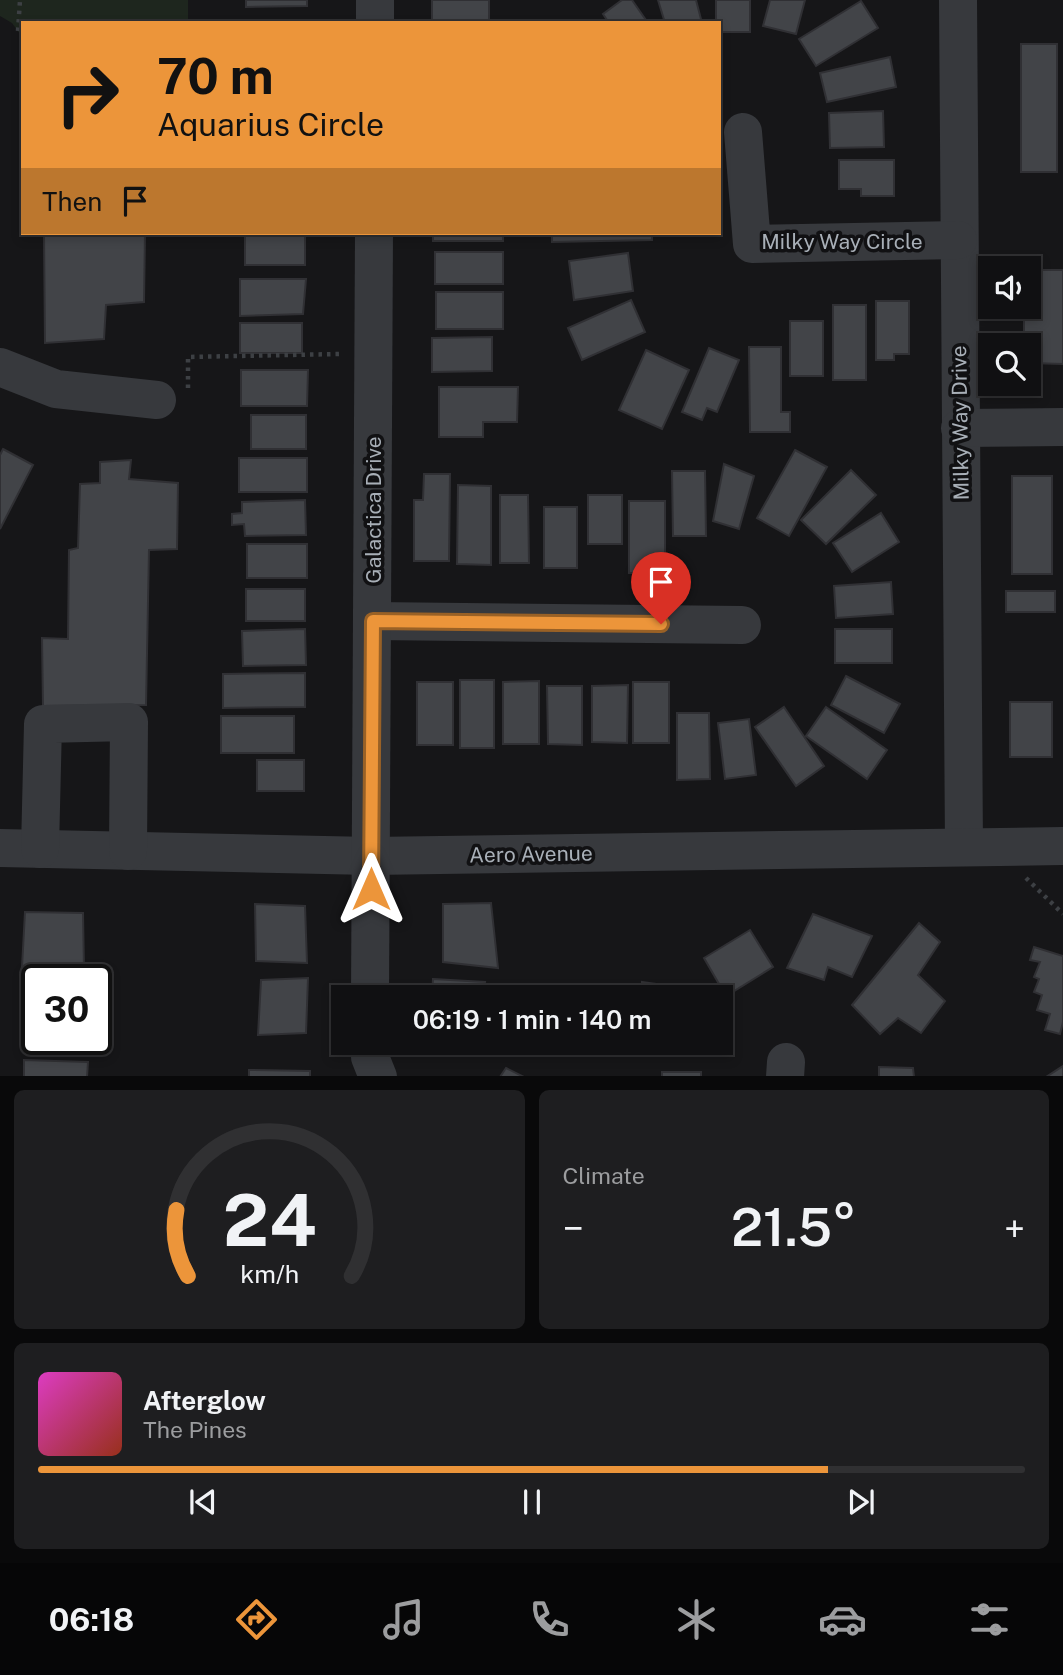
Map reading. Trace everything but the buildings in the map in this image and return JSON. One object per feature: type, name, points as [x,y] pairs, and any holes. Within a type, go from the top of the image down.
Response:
[{"type":"street","points":[[375,0],[375,21]]},
{"type":"street","name":"Milky Way Drive","points":[[958,0],[964,847]]},
{"type":"street","name":"Milky Way Circle","points":[[743,132],[752,244],[958,240]]},
{"type":"street","name":"Galactica Drive","points":[[370,985],[374,235]]},
{"type":"street","points":[[0,367],[56,389],[157,400]]},
{"type":"street","points":[[960,428],[1063,427]]},
{"type":"street","points":[[373,621],[742,625]]},
{"type":"street","points":[[40,849],[43,724],[128,722],[128,851]]},
{"type":"street","name":"Aero Avenue","points":[[0,848],[371,856],[1063,846]]},
{"type":"street","points":[[370,1055],[378,1076]]},
{"type":"path","points":[[18,31],[20,0]]},
{"type":"path","points":[[157,400],[188,396],[188,357],[346,354]]},
{"type":"path","points":[[1021,874],[1063,914]]},
{"type":"shaded area","points":[[0,0],[188,0],[188,21],[21,21],[21,35],[12,23],[0,16]]},
{"type":"route","points":[[371,889],[373,621],[661,624]]}]
